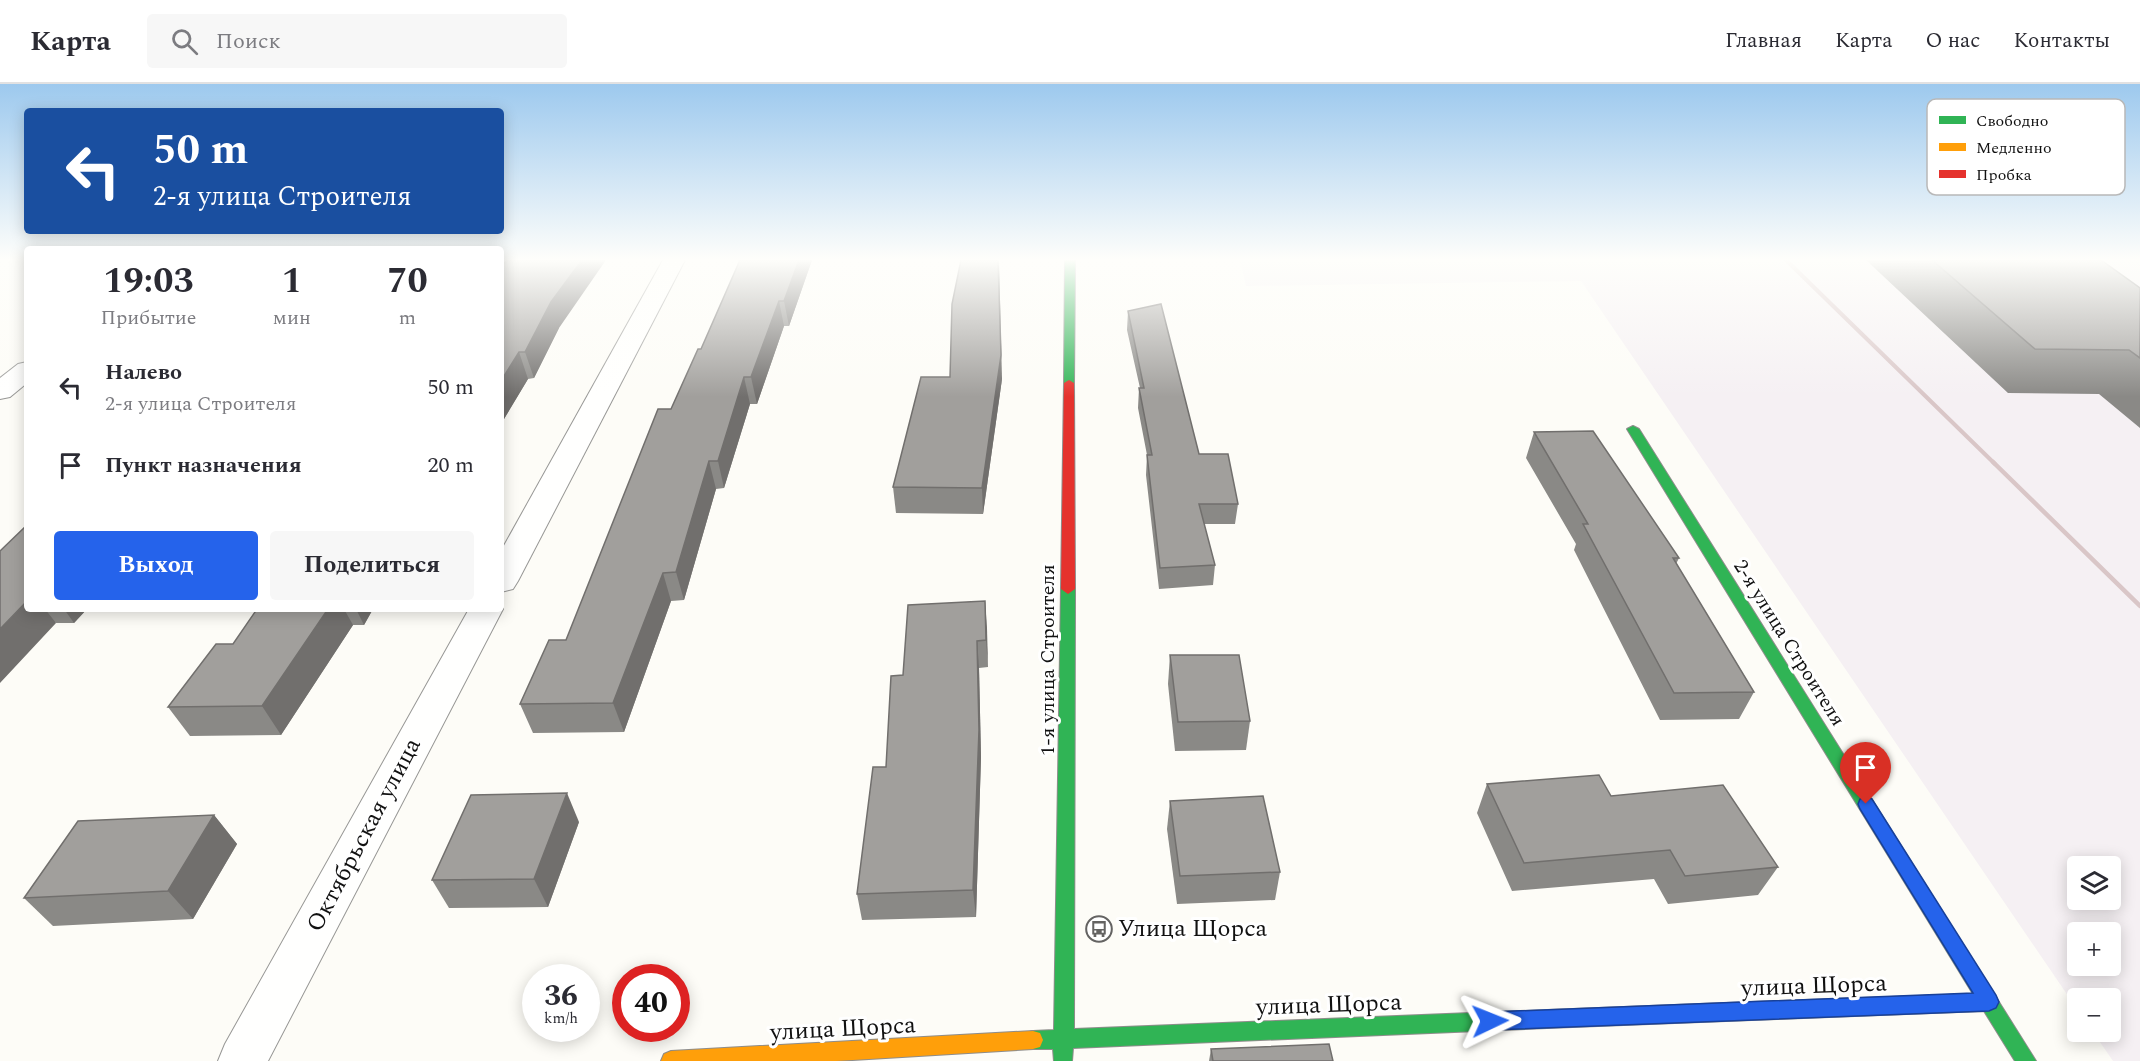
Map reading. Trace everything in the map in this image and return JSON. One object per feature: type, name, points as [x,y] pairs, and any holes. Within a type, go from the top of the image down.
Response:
[{"type":"street","points":[[504,575],[649,306]]},
{"type":"street","name":"1-я улица Строителя","points":[[1063,1061],[1066,960],[1070,306]]},
{"type":"street","points":[[0,391],[24,371]]},
{"type":"street","name":"2-я улица Строителя","points":[[1633,429],[2026,1061]]},
{"type":"street","name":"Октябрьская улица","points":[[242,1061],[484,612]]},
{"type":"street","name":"улица Щорса","points":[[671,1061],[1063,1038],[1989,1002]]},
{"type":"shaded area","points":[[1598,306],[2140,306],[2140,1061],[2113,1061],[2100,1042],[2121,1042],[2121,988],[2067,988],[2067,994]]},
{"type":"building","points":[[504,306],[549,306],[525,352],[519,352],[504,376]]},
{"type":"building","points":[[720,306],[777,306],[751,377],[744,377],[718,461],[709,461],[676,572],[663,573],[613,703],[520,704],[549,640],[566,640],[658,409],[671,409],[698,349],[701,349]]},
{"type":"building","points":[[952,306],[999,306],[1001,355],[982,488],[893,487],[921,377],[950,377]]},
{"type":"building","points":[[1161,306],[1199,454],[1228,454],[1238,504],[1199,504],[1215,565],[1160,568],[1147,455],[1152,455],[1139,388],[1144,388],[1128,311]]},
{"type":"building","points":[[1985,306],[2140,306],[2140,358],[2129,350],[2035,349]]},
{"type":"building","points":[[1593,431],[1679,558],[1673,558],[1754,692],[1674,693],[1583,524],[1588,524],[1534,432]]},
{"type":"building","points":[[24,528],[24,604],[0,629],[0,551]]},
{"type":"building","points":[[985,601],[986,640],[977,641],[979,730],[973,890],[857,894],[873,767],[886,767],[891,676],[903,675],[908,605]]},
{"type":"building","points":[[255,612],[326,612],[262,706],[168,707],[216,644],[233,644]]},
{"type":"building","points":[[1170,655],[1239,655],[1250,721],[1178,722]]},
{"type":"building","points":[[1599,775],[1611,796],[1723,785],[1778,867],[1685,876],[1670,850],[1524,863],[1487,784]]},
{"type":"building","points":[[567,793],[534,879],[432,880],[471,795]]},
{"type":"building","points":[[1263,796],[1280,872],[1180,876],[1170,801]]},
{"type":"building","points":[[214,815],[168,891],[24,898],[78,821]]},
{"type":"building","points":[[1329,1044],[1333,1061],[1213,1061],[1211,1049]]},
{"type":"railway","points":[[1833,306],[1995,464]]},
{"type":"railway","points":[[1993,462],[2140,606]]},
{"type":"traffic: fast","points":[[1069,383],[1070,306]]},
{"type":"traffic: fast","points":[[1633,429],[2026,1061]]},
{"type":"traffic: fast","points":[[1063,1059],[1066,960],[1068,589]]},
{"type":"traffic: fast","points":[[1777,1010],[1989,1002]]},
{"type":"traffic: fast","points":[[1033,1040],[1547,1019]]},
{"type":"traffic: slow","points":[[671,1061],[1033,1040]]},
{"type":"traffic: jam","points":[[1068,589],[1069,383]]},
{"type":"traffic: jam","points":[[1547,1019],[1777,1010]]},
{"type":"place","name":"Улица Щорса","points":[[1099,929]]},
{"type":"route","points":[[1490,1021],[1989,1002],[1866,804]]}]
